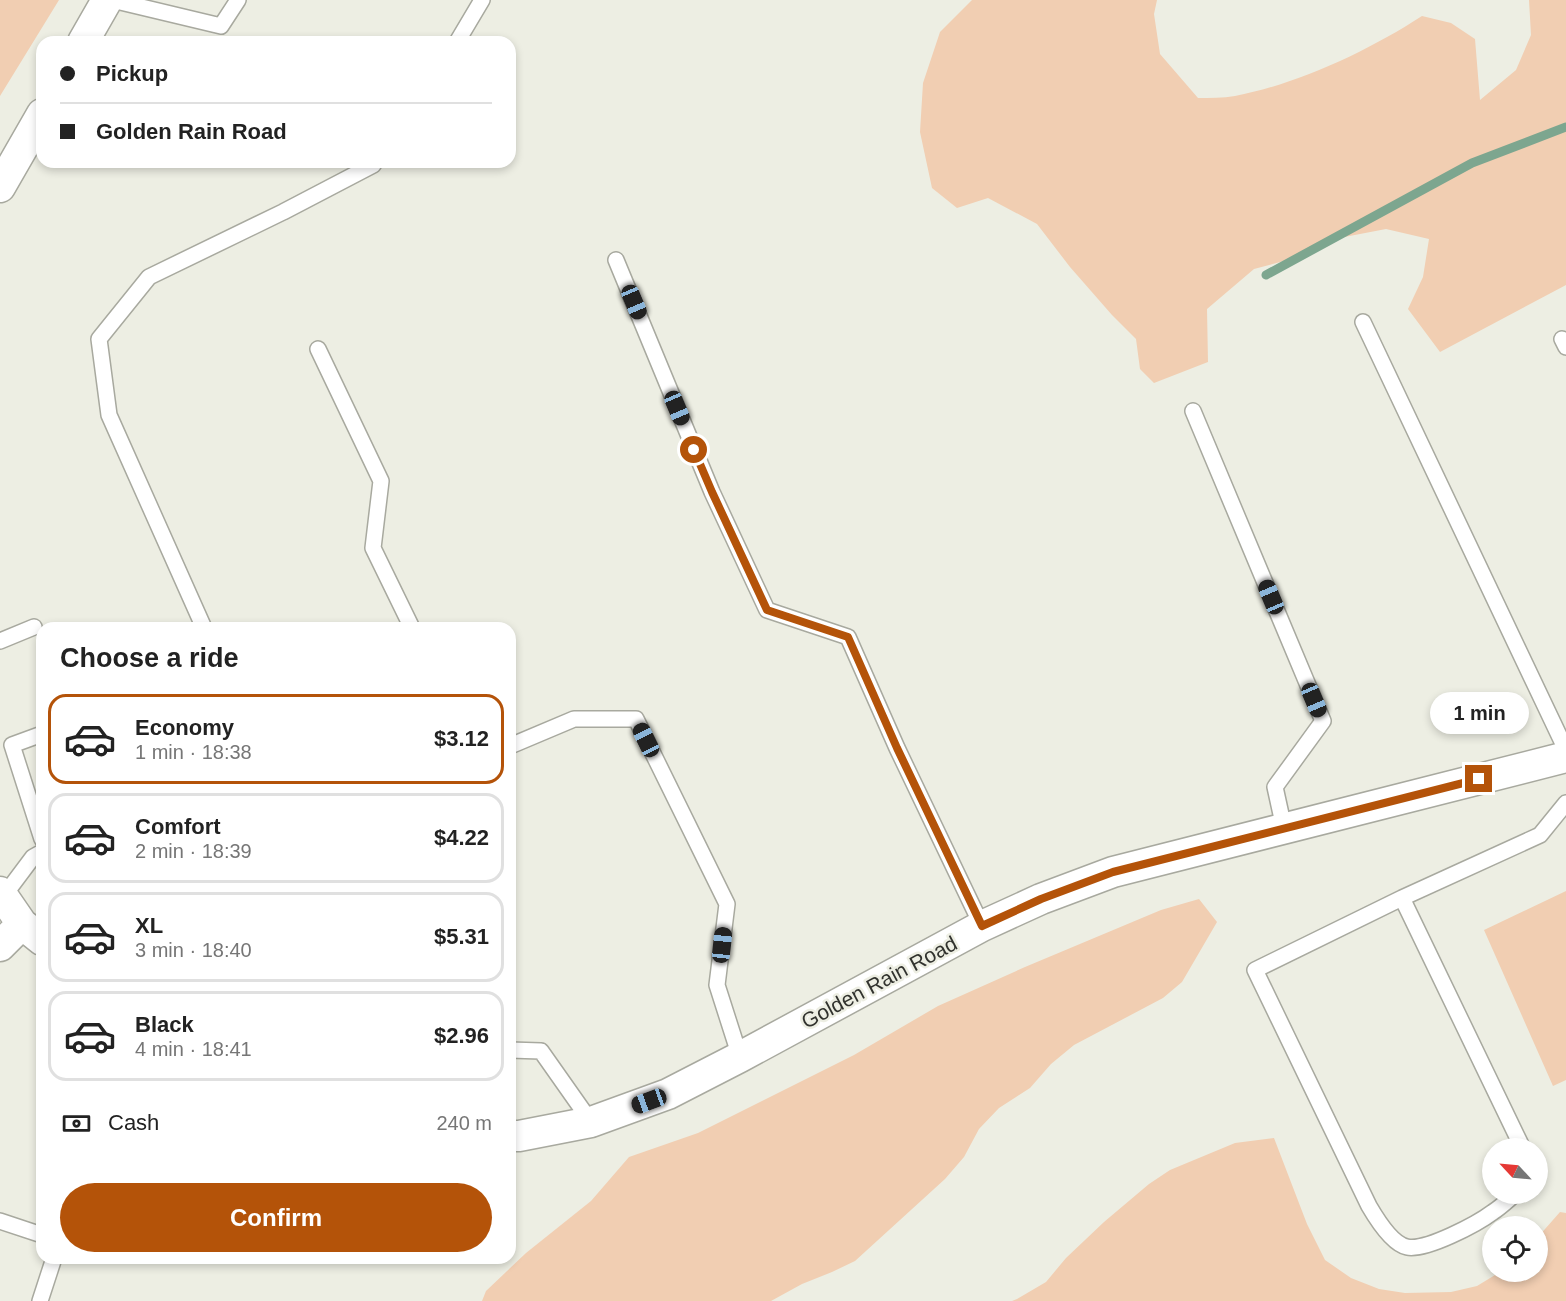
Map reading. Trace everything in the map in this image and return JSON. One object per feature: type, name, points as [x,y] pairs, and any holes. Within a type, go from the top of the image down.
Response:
[{"type":"street","points":[[86,36],[107,0]]},
{"type":"street","points":[[0,187],[36,124]]},
{"type":"street","name":"Golden Rain Road","points":[[516,1136],[591,1122],[669,1094],[982,926],[1041,899],[1113,872],[1566,758]]},
{"type":"street","points":[[0,946],[32,932],[2,894]]},
{"type":"lane","points":[[112,0],[222,26],[238,0]]},
{"type":"lane","points":[[461,36],[482,0]]},
{"type":"lane","points":[[201,622],[110,415],[99,339],[149,277],[367,168]]},
{"type":"lane","points":[[616,260],[712,492],[767,610],[848,637],[897,748],[982,926]]},
{"type":"lane","points":[[1363,322],[1566,750]]},
{"type":"lane","points":[[318,349],[381,481],[373,548],[409,622]]},
{"type":"lane","points":[[1193,411],[1323,721],[1275,787],[1284,828]]},
{"type":"lane","points":[[0,641],[34,627]]},
{"type":"lane","points":[[516,743],[574,719],[636,719],[726,904],[717,985],[740,1057]]},
{"type":"lane","points":[[36,736],[12,745],[36,820]]},
{"type":"lane","points":[[1503,1204],[1466,1229],[1427,1245],[1406,1247],[1392,1238],[1379,1224],[1254,969],[1540,835],[1566,803]]},
{"type":"lane","points":[[2,894],[36,855]]},
{"type":"lane","points":[[1402,898],[1518,1138]]},
{"type":"lane","points":[[516,1050],[541,1051],[591,1122]]},
{"type":"lane","points":[[0,1221],[36,1232]]},
{"type":"lane","points":[[40,1301],[52,1264]]},
{"type":"shaded area","points":[[0,0],[59,0],[36,36],[0,96]]},
{"type":"shaded area","points":[[972,0],[1157,0],[1154,14],[1160,54],[1198,98],[1221,98],[1259,91],[1308,75],[1356,54],[1422,16],[1451,23],[1475,39],[1480,100],[1516,70],[1531,35],[1529,0],[1566,0],[1566,285],[1440,352],[1408,309],[1423,277],[1429,239],[1386,229],[1334,239],[1291,259],[1254,269],[1207,309],[1208,362],[1154,383],[1140,369],[1136,339],[1070,267],[1037,224],[988,198],[957,208],[932,188],[920,132],[923,83],[940,32]]},
{"type":"shaded area","points":[[1566,891],[1566,1080],[1553,1086],[1484,930]]},
{"type":"shaded area","points":[[1199,899],[1217,922],[1182,982],[1163,998],[1074,1045],[1051,1064],[1030,1088],[999,1108],[979,1129],[964,1157],[945,1179],[855,1261],[802,1284],[771,1301],[482,1301],[486,1291],[526,1253],[591,1201],[629,1157],[698,1133],[854,1055],[938,1006],[1161,910]]},
{"type":"shaded area","points":[[1274,1138],[1307,1224],[1325,1260],[1351,1278],[1379,1289],[1405,1293],[1451,1292],[1477,1286],[1484,1282],[1548,1282],[1548,1226],[1560,1212],[1566,1213],[1566,1301],[1012,1301],[1046,1282],[1066,1258],[1149,1184],[1170,1170],[1235,1143]]},
{"type":"waterway","points":[[1266,275],[1472,163],[1566,127]]},
{"type":"route","points":[[694,450],[767,610],[848,637],[897,748],[982,926],[1041,899],[1113,872],[1479,779]]}]
